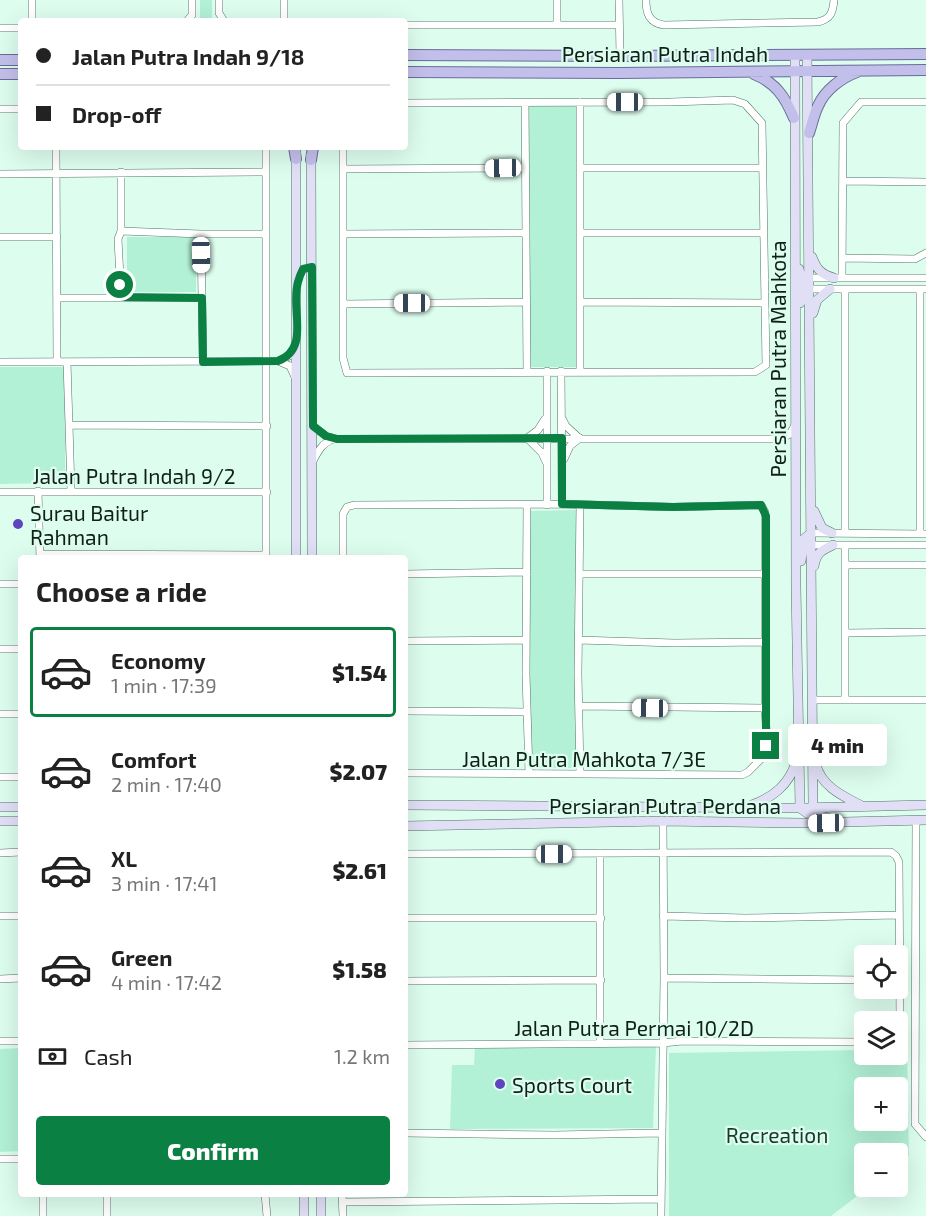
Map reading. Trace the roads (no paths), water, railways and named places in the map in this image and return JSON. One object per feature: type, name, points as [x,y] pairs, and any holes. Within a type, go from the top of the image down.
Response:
[{"type":"main road","name":"Persiaran Putra Indah","points":[[408,55],[926,54]]},
{"type":"main road","points":[[0,60],[18,60]]},
{"type":"main road","name":"Persiaran Putra Indah","points":[[408,72],[619,73],[926,70]]},
{"type":"main road","points":[[809,133],[818,105],[825,95],[848,75],[860,71]]},
{"type":"main road","points":[[748,72],[761,76],[778,89],[784,96],[794,118]]},
{"type":"main road","points":[[0,74],[18,74]]},
{"type":"main road","points":[[295,150],[296,159]]},
{"type":"main road","points":[[311,160],[312,150]]},
{"type":"street","points":[[32,0],[32,18]]},
{"type":"street","points":[[190,18],[192,15],[192,0]]},
{"type":"street","points":[[219,0],[219,13],[222,18]]},
{"type":"street","points":[[284,0],[284,18]]},
{"type":"street","points":[[557,0],[557,25]]},
{"type":"street","points":[[620,0],[620,56]]},
{"type":"street","points":[[646,0],[648,17],[657,24],[664,25],[818,22],[830,16],[834,0]]},
{"type":"street","points":[[408,25],[620,25]]},
{"type":"street","points":[[0,28],[18,28]]},
{"type":"street","name":"Persiaran Putra Mahkota","points":[[795,55],[798,757],[807,809]]},
{"type":"street","name":"Persiaran Putra Mahkota","points":[[807,55],[809,133],[807,284],[810,321],[811,503],[809,539],[812,578],[813,700],[813,757],[807,809]]},
{"type":"street","points":[[343,150],[343,358],[347,373],[755,372],[766,365],[762,123],[745,104],[733,100],[408,103]]},
{"type":"street","points":[[525,102],[527,371]]},
{"type":"street","points":[[579,102],[580,371]]},
{"type":"street","points":[[838,278],[843,258],[843,123],[861,102],[926,102]]},
{"type":"street","points":[[0,109],[18,109]]},
{"type":"street","points":[[56,150],[57,362]]},
{"type":"street","points":[[266,150],[266,555]]},
{"type":"street","points":[[296,159],[298,385],[296,555]]},
{"type":"street","points":[[311,160],[312,555]]},
{"type":"street","points":[[343,168],[526,168]]},
{"type":"street","points":[[580,168],[763,168]]},
{"type":"street","points":[[121,172],[121,231],[118,239],[121,297]]},
{"type":"street","points":[[0,174],[266,172]]},
{"type":"street","points":[[844,181],[926,182]]},
{"type":"street","points":[[121,231],[266,234]]},
{"type":"street","points":[[343,234],[526,233]]},
{"type":"street","points":[[580,233],[764,233]]},
{"type":"street","points":[[201,234],[203,362]]},
{"type":"street","points":[[0,237],[57,237]]},
{"type":"street","points":[[795,244],[807,284],[795,322]]},
{"type":"street","points":[[809,249],[816,268],[820,272],[838,278]]},
{"type":"street","points":[[915,259],[926,253]]},
{"type":"street","points":[[843,258],[915,259],[926,264]]},
{"type":"street","points":[[297,284],[303,269],[312,267]]},
{"type":"street","points":[[807,284],[838,278],[926,278]]},
{"type":"street","points":[[807,284],[830,289],[923,289],[923,534],[832,533],[809,539]]},
{"type":"street","points":[[810,321],[817,300],[830,289]]},
{"type":"street","points":[[844,289],[845,533]]},
{"type":"street","points":[[57,298],[202,298]]},
{"type":"street","points":[[343,304],[526,302]]},
{"type":"street","points":[[580,302],[765,303]]},
{"type":"street","points":[[278,361],[293,352],[297,337]]},
{"type":"street","points":[[0,362],[278,361],[290,366],[298,385]]},
{"type":"street","points":[[67,362],[71,490]]},
{"type":"street","points":[[554,371],[561,415],[562,504]]},
{"type":"street","points":[[547,505],[546,416],[554,371]]},
{"type":"street","points":[[561,415],[564,424],[580,438]]},
{"type":"street","points":[[527,438],[541,427],[546,416]]},
{"type":"street","points":[[781,439],[790,434],[796,423]]},
{"type":"street","points":[[69,426],[267,426]]},
{"type":"street","points":[[313,426],[326,436],[337,439],[781,439],[786,441],[796,453]]},
{"type":"street","points":[[527,438],[542,453],[547,467]]},
{"type":"street","points":[[562,464],[570,446],[580,438]]},
{"type":"street","points":[[313,461],[324,444],[337,439]]},
{"type":"street","name":"Jalan Putra Indah 9/2","points":[[0,492],[71,490],[267,492]]},
{"type":"street","points":[[38,491],[40,555]]},
{"type":"street","points":[[796,496],[809,539],[796,586]]},
{"type":"street","points":[[811,503],[822,528],[832,533]]},
{"type":"street","points":[[527,505],[528,774]]},
{"type":"street","points":[[343,555],[343,514],[346,507],[350,506],[761,505],[766,516],[765,708],[579,706]]},
{"type":"street","points":[[580,506],[580,773]]},
{"type":"street","points":[[809,539],[833,545],[926,545]]},
{"type":"street","points":[[812,578],[817,555],[823,549],[833,545]]},
{"type":"street","points":[[845,545],[845,700]]},
{"type":"street","points":[[845,565],[926,564]]},
{"type":"street","points":[[408,574],[527,572]]},
{"type":"street","points":[[579,574],[765,574]]},
{"type":"street","points":[[0,584],[18,584]]},
{"type":"street","points":[[845,633],[926,632]]},
{"type":"street","points":[[408,641],[526,640]]},
{"type":"street","points":[[579,640],[765,642]]},
{"type":"street","points":[[0,649],[18,649]]},
{"type":"street","points":[[813,700],[926,700]]},
{"type":"street","name":"Jalan Putra Mahkota 7/3E","points":[[408,773],[742,775],[764,755],[767,742],[765,708]]},
{"type":"street","points":[[408,711],[527,712]]},
{"type":"street","points":[[0,714],[18,714]]},
{"type":"street","points":[[747,807],[766,800],[780,789],[798,757]]},
{"type":"street","points":[[813,757],[817,770],[827,785],[862,807]]},
{"type":"street","points":[[0,777],[18,777]]},
{"type":"street","name":"Persiaran Putra Perdana","points":[[408,806],[807,809],[926,805]]},
{"type":"street","points":[[0,807],[18,807]]},
{"type":"street","points":[[769,823],[779,819],[794,818],[807,809],[850,822]]},
{"type":"street","points":[[921,820],[915,1124],[926,1137]]},
{"type":"street","name":"Persiaran Putra Perdana","points":[[408,826],[663,821],[769,823],[921,820]]},
{"type":"street","points":[[0,821],[18,821]]},
{"type":"street","points":[[661,1216],[663,821]]},
{"type":"street","points":[[408,854],[887,851],[896,856],[899,862],[898,945]]},
{"type":"street","points":[[0,853],[18,852]]},
{"type":"street","points":[[600,854],[600,1043]]},
{"type":"street","points":[[663,916],[745,918],[898,915]]},
{"type":"street","points":[[0,916],[18,916]]},
{"type":"street","points":[[408,918],[601,918]]},
{"type":"street","points":[[0,978],[18,978]]},
{"type":"street","points":[[664,978],[854,980]]},
{"type":"street","points":[[408,981],[601,980]]},
{"type":"street","points":[[0,1041],[18,1041]]},
{"type":"street","name":"Jalan Putra Permai 10/2D","points":[[408,1045],[682,1041],[854,1042]]},
{"type":"street","points":[[408,1133],[554,1135],[662,1132]]},
{"type":"street","points":[[0,1159],[18,1159]]},
{"type":"street","points":[[43,1197],[43,1216]]},
{"type":"street","points":[[107,1197],[107,1216]]},
{"type":"street","points":[[265,1197],[267,1216]]},
{"type":"street","points":[[304,1197],[304,1216]]},
{"type":"street","points":[[321,1197],[321,1216]]},
{"type":"street","points":[[343,1216],[343,1198],[661,1199]]},
{"type":"place","name":"Surau Baitur Rahman","points":[[18,524]]},
{"type":"place","name":"Sports Court","points":[[500,1084]]},
{"type":"park label","name":"Recreation","points":[[777,1134]]}]
